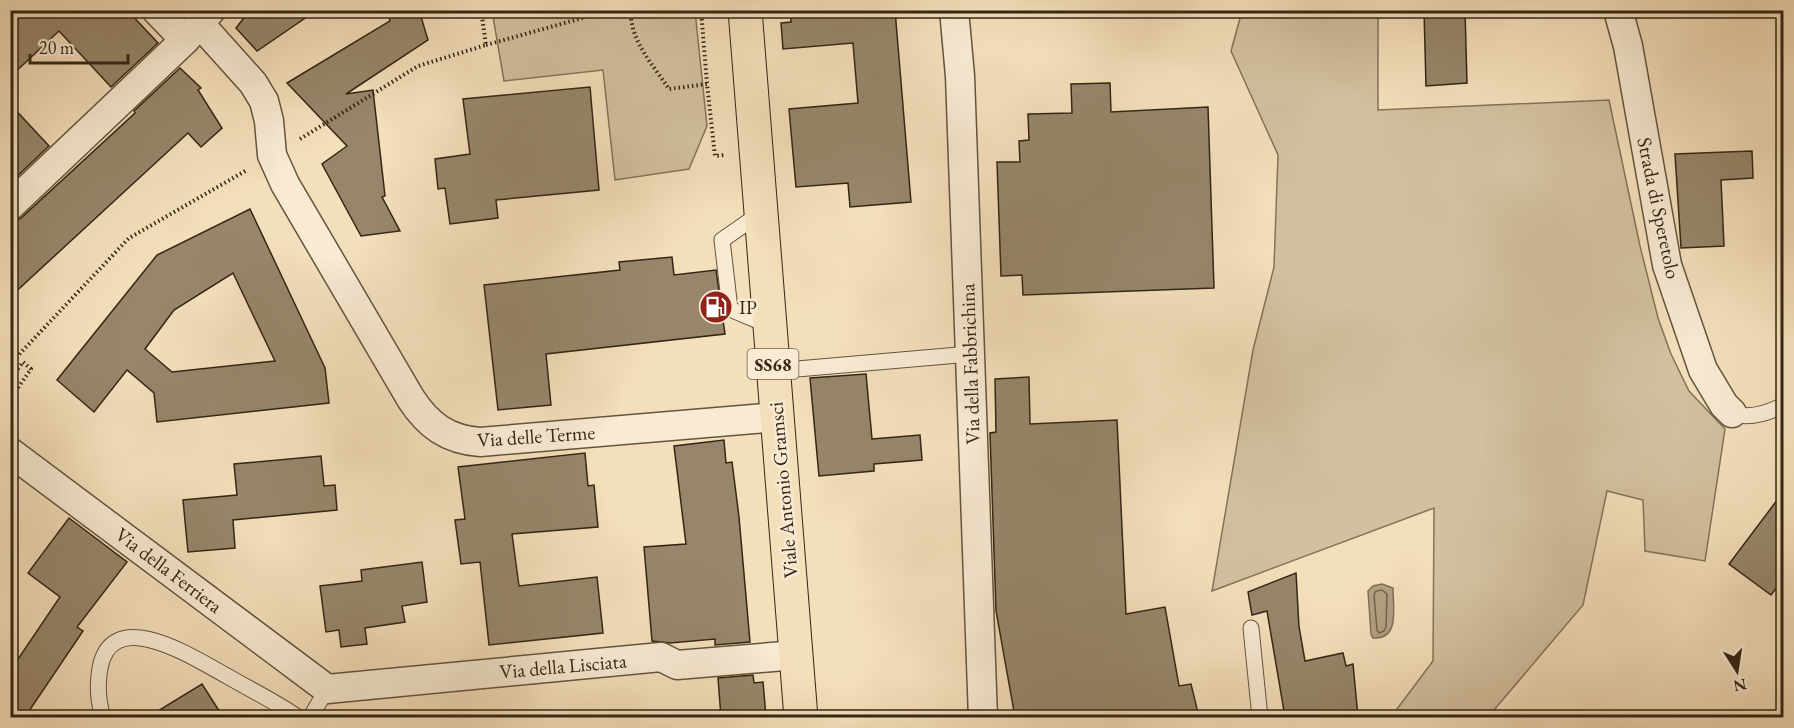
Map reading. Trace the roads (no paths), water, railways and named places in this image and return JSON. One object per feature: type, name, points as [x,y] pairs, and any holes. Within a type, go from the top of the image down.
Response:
[{"type":"main road","name":"Viale Antonio Gramsci","points":[[745,10],[801,717]]},
{"type":"street","name":"Via delle Terme","points":[[156,10],[199,25],[259,92],[267,111],[272,155],[288,191],[411,399],[426,419],[442,432],[460,439],[480,442],[777,417]]},
{"type":"street","name":"Via della Fabbrichina","points":[[954,10],[960,76],[982,717]]},
{"type":"street","name":"Strada di Speretolo","points":[[1618,10],[1628,46],[1667,265],[1703,370],[1724,405],[1732,413]]},
{"type":"street","points":[[10,206],[199,25]]},
{"type":"street","name":"Via della Ferriera","points":[[10,452],[327,688]]},
{"type":"street","name":"Via della Lisciata","points":[[327,688],[661,657],[676,665],[796,655]]},
{"type":"lane","points":[[774,371],[969,354]]},
{"type":"lane","name":"Strada di Speretolo","points":[[1732,413],[1738,416],[1753,416],[1784,405]]},
{"type":"lane","points":[[1251,627],[1260,717]]},
{"type":"lane","points":[[102,717],[98,685],[105,653],[116,642],[136,638],[155,640],[183,652],[298,717]]},
{"type":"lane","points":[[310,717],[327,688]]},
{"type":"water","points":[[1382,584],[1393,588],[1393,621],[1388,634],[1373,638],[1368,591],[1373,586]]},
{"type":"place","name":"IP","points":[[716,307]]}]
